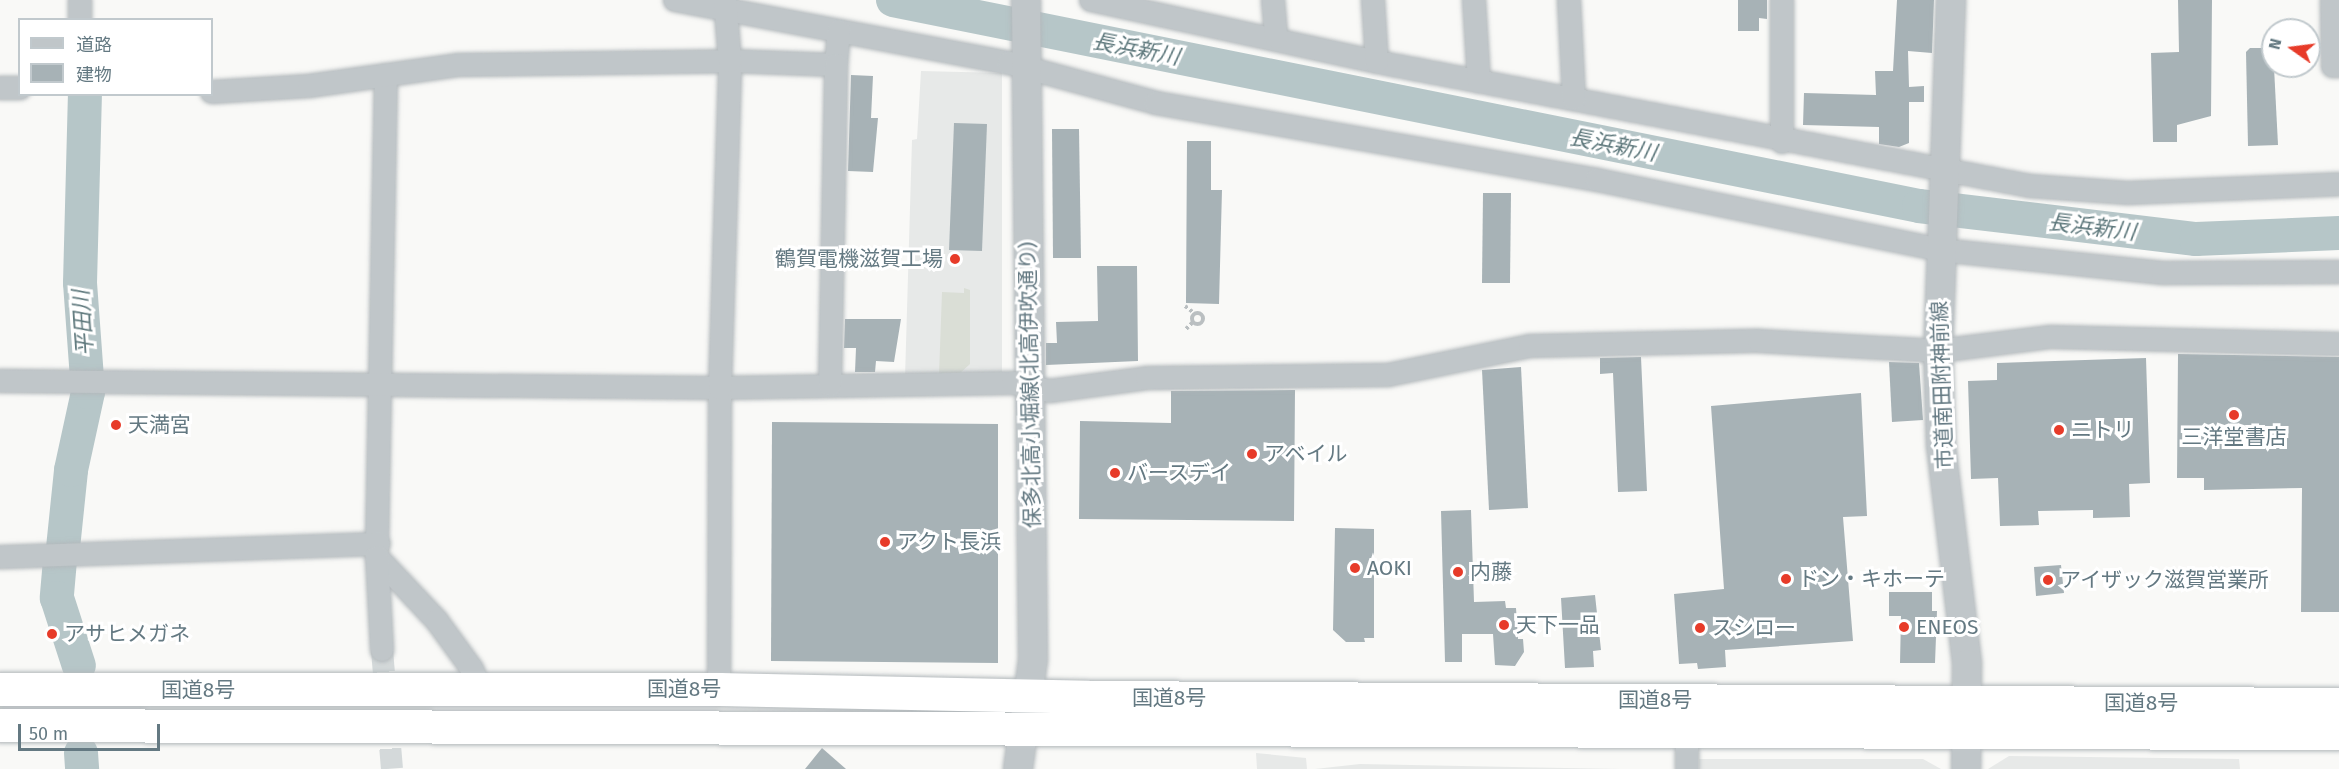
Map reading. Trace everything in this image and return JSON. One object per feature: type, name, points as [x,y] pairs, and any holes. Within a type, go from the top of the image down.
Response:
[{"type":"highway","name":"国道8号","points":[[0,689],[719,688],[1967,717],[2339,733]]},
{"type":"highway","name":"国道8号","points":[[0,725],[1024,730],[1687,730],[1967,717],[2339,704]]},
{"type":"street","points":[[80,0],[80,18]]},
{"type":"street","points":[[675,0],[726,4],[839,31],[1026,65],[1156,103],[1597,180],[1940,250],[2163,273],[2339,272]]},
{"type":"street","name":"保多北高小堀線(北高伊吹通り)","points":[[1018,769],[1032,659],[1026,0]]},
{"type":"street","points":[[1091,0],[1276,37],[1377,62],[1943,173],[2030,186],[2128,193],[2339,184]]},
{"type":"street","points":[[1273,0],[1276,37]]},
{"type":"street","points":[[1373,0],[1377,62]]},
{"type":"street","points":[[1474,0],[1479,82]]},
{"type":"street","points":[[1569,0],[1574,99]]},
{"type":"street","points":[[1782,0],[1782,142]]},
{"type":"street","name":"市道南田附神前線","points":[[1951,0],[1938,351],[1941,445],[1967,717],[1966,769]]},
{"type":"street","points":[[2332,0],[2333,66],[2339,66]]},
{"type":"street","points":[[719,688],[720,388],[730,61],[726,4]]},
{"type":"street","points":[[830,384],[836,65],[839,31]]},
{"type":"street","points":[[213,92],[386,75],[458,65],[730,61],[836,65]]},
{"type":"street","points":[[382,650],[378,551],[386,75]]},
{"type":"street","points":[[0,88],[18,88]]},
{"type":"street","points":[[0,381],[382,387],[720,388],[830,384],[1030,387],[1050,391],[1147,378],[1388,375],[1530,346],[1758,341],[1938,351],[2051,337],[2339,344]]},
{"type":"street","points":[[0,557],[378,551]]},
{"type":"street","points":[[378,551],[437,621],[472,669],[481,690]]},
{"type":"street","points":[[1687,730],[1687,769]]},
{"type":"path","points":[[1185,306],[1203,318],[1193,322],[1186,329]]},
{"type":"path","points":[[1193,322],[1194,313]]},
{"type":"shaded area","name":"鶴賀電機滋賀工場","points":[[921,71],[1002,73],[1002,377],[905,378],[912,140],[917,139]]},
{"type":"shaded area","points":[[964,288],[970,290],[970,364],[958,375],[939,375],[942,292],[964,293]]},
{"type":"shaded area","points":[[1256,753],[1306,758],[1307,769],[1257,769]]},
{"type":"shaded area","points":[[2009,756],[2239,759],[2240,769],[1988,769]]},
{"type":"shaded area","points":[[1699,759],[1923,759],[1941,769],[1699,769]]},
{"type":"shaded area","points":[[1360,764],[1621,769],[1315,769]]},
{"type":"building","points":[[1738,0],[1767,0],[1767,19],[1759,18],[1759,31],[1738,31]]},
{"type":"building","points":[[1897,0],[1934,0],[1932,53],[1908,51],[1909,87],[1924,86],[1924,102],[1909,102],[1909,143],[1899,147],[1879,144],[1879,127],[1803,125],[1804,93],[1876,95],[1875,71],[1893,71]]},
{"type":"building","points":[[2178,0],[2212,0],[2211,116],[2177,125],[2177,142],[2153,142],[2151,53],[2179,52]]},
{"type":"building","points":[[2250,48],[2261,48],[2261,78],[2275,78],[2278,145],[2248,146],[2246,52]]},
{"type":"building","points":[[851,75],[873,76],[871,118],[878,118],[873,172],[848,171]]},
{"type":"building","points":[[954,123],[987,124],[982,251],[949,250]]},
{"type":"building","points":[[1052,129],[1079,129],[1081,258],[1053,258]]},
{"type":"building","points":[[1187,141],[1211,141],[1211,190],[1222,190],[1219,304],[1186,303]]},
{"type":"building","points":[[1483,193],[1511,193],[1510,283],[1482,283]]},
{"type":"building","points":[[1097,266],[1137,266],[1138,361],[1046,365],[1046,343],[1057,343],[1056,322],[1098,321]]},
{"type":"building","points":[[845,319],[901,319],[894,362],[876,361],[875,372],[855,372],[856,348],[844,348]]},
{"type":"building","points":[[2178,354],[2339,357],[2339,612],[2301,612],[2302,488],[2204,490],[2204,478],[2177,478]]},
{"type":"building","points":[[1641,357],[1647,491],[1618,492],[1613,373],[1600,374],[1600,358]]},
{"type":"building","name":"ニトリ","points":[[2146,358],[2150,483],[2129,484],[2130,517],[2093,518],[2093,510],[2038,511],[2039,525],[2000,526],[1998,478],[1971,479],[1968,381],[1997,380],[1997,363]]},
{"type":"building","points":[[1889,362],[1919,363],[1923,420],[1892,422]]},
{"type":"building","points":[[1521,367],[1528,508],[1489,510],[1482,370]]},
{"type":"building","points":[[1295,390],[1294,521],[1079,519],[1080,421],[1171,423],[1171,391]]},
{"type":"building","name":"ドン・キホーテ","points":[[1861,393],[1867,516],[1843,517],[1853,641],[1725,650],[1726,667],[1698,669],[1697,663],[1679,664],[1674,594],[1724,589],[1711,406]]},
{"type":"building","name":"アクト長浜","points":[[772,422],[998,424],[998,663],[771,661]]},
{"type":"building","name":"内藤","points":[[1471,510],[1474,602],[1505,601],[1506,608],[1516,608],[1518,639],[1523,639],[1524,652],[1515,666],[1495,665],[1493,634],[1462,634],[1462,662],[1445,662],[1441,511]]},
{"type":"building","name":"AOKI","points":[[1335,528],[1374,529],[1374,638],[1364,638],[1365,642],[1346,642],[1333,630]]},
{"type":"building","name":"アイザック滋賀営業所","points":[[2061,565],[2064,593],[2036,596],[2034,567]]},
{"type":"building","points":[[1889,592],[1932,592],[1932,611],[1937,611],[1935,663],[1900,663],[1901,616],[1889,616]]},
{"type":"building","points":[[1595,595],[1601,650],[1593,651],[1594,667],[1565,668],[1561,598]]},
{"type":"building","points":[[822,748],[846,769],[805,769]]},
{"type":"waterway","name":"長浜新川","points":[[893,0],[1919,206],[2196,239],[2339,233]]},
{"type":"waterway","name":"平田川","points":[[63,548],[71,470],[88,392],[80,283],[85,96]]},
{"type":"waterway","name":"平田川","points":[[60,560],[57,598],[79,666]]},
{"type":"waterway","points":[[81,753],[82,769]]},
{"type":"tunnel","points":[[382,650],[392,769]]},
{"type":"place","name":"鶴賀電機滋賀工場","points":[[955,259]]},
{"type":"place","name":"三洋堂書店","points":[[2234,415]]},
{"type":"place","name":"天満宮","points":[[116,425]]},
{"type":"place","name":"ニトリ","points":[[2059,430]]},
{"type":"place","name":"アベイル","points":[[1252,454]]},
{"type":"place","name":"バースデイ","points":[[1115,473]]},
{"type":"place","name":"アクト長浜","points":[[885,542]]},
{"type":"place","name":"AOKI","points":[[1355,568]]},
{"type":"place","name":"内藤","points":[[1458,572]]},
{"type":"place","name":"ドン・キホーテ","points":[[1786,579]]},
{"type":"place","name":"アイザック滋賀営業所","points":[[2048,580]]},
{"type":"place","name":"天下一品","points":[[1504,625]]},
{"type":"place","name":"ENEOS","points":[[1904,627]]},
{"type":"place","name":"スシロー","points":[[1700,628]]},
{"type":"place","name":"アサヒメガネ","points":[[52,634]]}]
